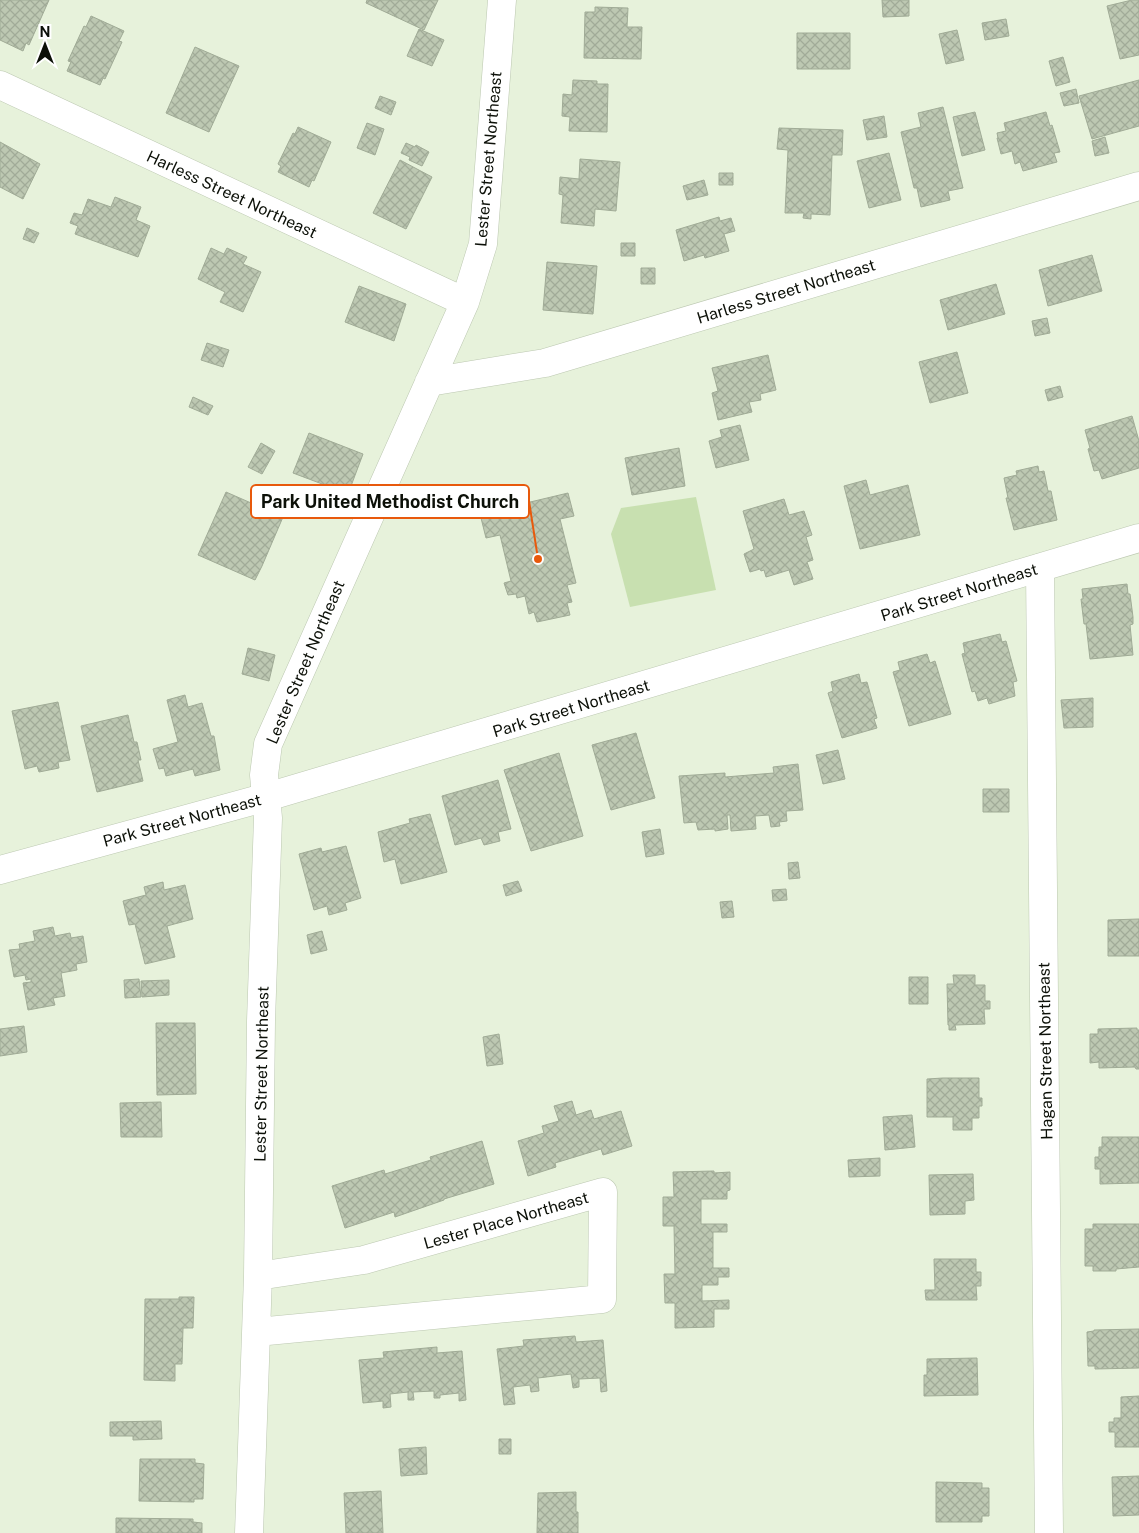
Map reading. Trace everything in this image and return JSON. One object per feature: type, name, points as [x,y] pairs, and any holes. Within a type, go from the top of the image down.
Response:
[{"type":"street","name":"Lester Street Northeast","points":[[249,1533],[257,1332],[260,1021],[268,818],[264,775],[268,744],[465,302],[483,244],[502,0]]},
{"type":"street","name":"Harless Street Northeast","points":[[0,85],[465,302]]},
{"type":"street","name":"Harless Street Northeast","points":[[429,382],[545,363],[1139,186]]},
{"type":"street","name":"Park Street Northeast","points":[[0,870],[266,797],[1139,538]]},
{"type":"street","name":"Hagan Street Northeast","points":[[1040,568],[1049,1533]]},
{"type":"street","name":"Lester Place Northeast","points":[[257,1332],[602,1299],[603,1192],[364,1260],[258,1276]]},
{"type":"green space","points":[[696,497],[716,590],[630,607],[611,534],[621,508]]},
{"type":"building","points":[[0,0],[49,0],[29,45],[26,43],[23,51],[0,40]]},
{"type":"building","points":[[367,0],[438,0],[424,30],[366,3]]},
{"type":"building","points":[[882,0],[909,0],[909,16],[883,17]]},
{"type":"building","points":[[1139,0],[1139,55],[1120,59],[1107,6]]},
{"type":"building","points":[[595,7],[628,8],[627,27],[642,27],[641,59],[584,58],[585,12],[595,12]]},
{"type":"building","points":[[91,16],[124,31],[119,41],[122,42],[105,79],[103,78],[100,85],[67,71],[71,62],[68,61],[84,26],[86,27]]},
{"type":"building","points":[[1006,19],[1009,36],[985,40],[982,23]]},
{"type":"building","points":[[419,29],[444,40],[432,66],[407,56]]},
{"type":"building","points":[[957,30],[964,60],[946,64],[939,34]]},
{"type":"building","points":[[797,33],[850,33],[850,69],[797,69]]},
{"type":"building","points":[[195,47],[239,66],[209,132],[166,113]]},
{"type":"building","points":[[1063,57],[1070,82],[1056,86],[1049,61]]},
{"type":"building","points":[[573,80],[597,81],[597,84],[608,84],[607,132],[569,131],[570,117],[562,116],[563,94],[572,95]]},
{"type":"building","points":[[1139,80],[1139,126],[1092,139],[1079,96]]},
{"type":"building","points":[[1076,89],[1079,103],[1064,106],[1060,93]]},
{"type":"building","points":[[380,96],[396,102],[391,115],[375,108]]},
{"type":"building","points":[[943,107],[963,188],[948,191],[950,200],[921,207],[917,188],[914,188],[901,132],[921,127],[918,113]]},
{"type":"building","points":[[975,112],[985,150],[962,156],[953,117]]},
{"type":"building","points":[[1046,112],[1060,152],[1054,153],[1057,162],[1023,171],[1020,162],[1015,164],[1012,151],[1001,154],[997,133],[1006,131],[1004,123]]},
{"type":"building","points":[[884,116],[887,137],[867,140],[863,120]]},
{"type":"building","points":[[367,123],[384,129],[375,155],[357,148]]},
{"type":"building","points":[[298,127],[331,142],[314,181],[312,180],[309,187],[278,172],[281,166],[278,164],[293,133],[295,134]]},
{"type":"building","points":[[779,128],[843,130],[842,155],[832,155],[830,215],[811,214],[811,219],[803,218],[804,213],[785,213],[788,150],[777,149]]},
{"type":"building","points":[[1105,137],[1109,153],[1095,156],[1092,141]]},
{"type":"building","points":[[0,142],[40,164],[23,199],[0,187]]},
{"type":"building","points":[[406,143],[415,147],[416,145],[429,152],[422,166],[409,160],[410,157],[401,153]]},
{"type":"building","points":[[889,153],[901,200],[869,208],[857,161]]},
{"type":"building","points":[[580,159],[620,162],[616,211],[595,209],[594,226],[561,223],[563,195],[559,194],[560,177],[579,179]]},
{"type":"building","points":[[400,160],[432,177],[406,229],[373,213]]},
{"type":"building","points":[[719,173],[733,173],[733,185],[719,185]]},
{"type":"building","points":[[704,180],[708,195],[687,200],[683,186]]},
{"type":"building","points":[[115,197],[141,207],[136,220],[150,226],[138,257],[75,234],[78,226],[70,223],[74,213],[82,215],[88,199],[111,207]]},
{"type":"building","points":[[719,217],[720,221],[731,218],[735,231],[724,234],[729,251],[705,258],[704,255],[684,261],[676,230]]},
{"type":"building","points":[[27,228],[39,233],[34,243],[23,239]]},
{"type":"building","points":[[621,243],[635,243],[635,256],[621,256]]},
{"type":"building","points":[[211,248],[224,254],[227,248],[247,257],[243,264],[261,272],[243,312],[220,302],[225,292],[198,279]]},
{"type":"building","points":[[1092,255],[1102,291],[1048,306],[1039,270]]},
{"type":"building","points":[[547,262],[597,266],[593,314],[543,310]]},
{"type":"building","points":[[641,268],[655,268],[655,284],[641,284]]},
{"type":"building","points":[[996,284],[1005,314],[948,330],[940,300]]},
{"type":"building","points":[[359,286],[406,304],[394,341],[345,322]]},
{"type":"building","points":[[1047,318],[1050,333],[1035,336],[1032,321]]},
{"type":"building","points":[[207,343],[229,350],[223,367],[201,360]]},
{"type":"building","points":[[957,352],[968,393],[930,403],[919,362]]},
{"type":"building","points":[[768,355],[776,390],[760,394],[761,400],[749,402],[752,412],[718,420],[712,393],[718,391],[712,368]]},
{"type":"building","points":[[1060,386],[1063,397],[1048,401],[1045,390]]},
{"type":"building","points":[[193,397],[213,406],[208,415],[189,407]]},
{"type":"building","points":[[1132,416],[1139,441],[1139,468],[1102,479],[1099,470],[1094,471],[1085,430]]},
{"type":"building","points":[[740,425],[749,460],[716,468],[709,441],[722,437],[720,430]]},
{"type":"building","points":[[309,433],[363,454],[351,486],[349,485],[346,493],[293,473]]},
{"type":"building","points":[[261,443],[275,451],[262,474],[248,467]]},
{"type":"building","points":[[679,448],[685,486],[632,495],[625,458]]},
{"type":"building","points":[[1038,466],[1039,472],[1044,471],[1048,491],[1051,491],[1057,520],[1014,530],[1006,498],[1008,498],[1004,478],[1017,475],[1016,471]]},
{"type":"building","points":[[866,480],[870,495],[908,485],[920,535],[860,549],[844,486]]},
{"type":"building","points":[[226,492],[283,517],[255,580],[198,555]]},
{"type":"building","points":[[568,493],[574,516],[560,519],[576,583],[567,585],[572,602],[567,603],[570,615],[537,622],[534,612],[529,614],[525,596],[517,598],[516,594],[508,595],[504,583],[511,581],[500,535],[486,538],[480,514]]},
{"type":"building","points":[[784,499],[789,515],[804,511],[812,535],[806,537],[813,560],[807,562],[813,579],[794,585],[789,570],[766,577],[764,570],[761,571],[760,569],[750,572],[744,554],[754,549],[743,511]]},
{"type":"building","points":[[1127,584],[1133,617],[1133,624],[1130,625],[1133,655],[1090,659],[1081,599],[1083,599],[1082,589]]},
{"type":"building","points":[[1000,634],[1002,642],[1006,641],[1017,681],[1013,682],[1015,696],[989,704],[987,698],[978,701],[975,691],[972,692],[962,654],[965,653],[963,643]]},
{"type":"building","points":[[248,648],[275,655],[269,681],[242,674]]},
{"type":"building","points":[[927,654],[930,663],[935,661],[951,714],[909,726],[893,672],[900,670],[898,662]]},
{"type":"building","points":[[859,674],[861,683],[867,682],[877,718],[874,719],[877,728],[842,738],[828,693],[833,691],[831,682]]},
{"type":"building","points":[[185,695],[188,707],[202,703],[211,736],[214,736],[220,770],[195,776],[193,769],[166,776],[164,768],[159,769],[153,749],[178,742],[167,700]]},
{"type":"building","points":[[1093,698],[1093,727],[1064,728],[1061,700]]},
{"type":"building","points":[[58,702],[70,760],[58,762],[59,768],[39,772],[37,766],[25,769],[12,711]]},
{"type":"building","points":[[128,715],[134,742],[137,742],[141,760],[138,760],[143,781],[97,792],[81,726]]},
{"type":"building","points":[[636,733],[655,798],[611,810],[592,745]]},
{"type":"building","points":[[838,750],[845,779],[823,784],[816,755]]},
{"type":"building","points":[[559,753],[583,836],[531,851],[504,770]]},
{"type":"building","points":[[798,764],[803,810],[786,811],[787,821],[779,822],[780,826],[771,827],[769,815],[755,816],[756,829],[731,831],[730,815],[727,815],[728,829],[715,831],[715,829],[698,830],[696,822],[684,823],[679,776],[725,773],[725,777],[774,773],[773,767]]},
{"type":"building","points":[[498,780],[511,829],[498,832],[500,841],[484,845],[481,838],[455,845],[442,796]]},
{"type":"building","points":[[983,789],[1009,789],[1009,812],[983,812]]},
{"type":"building","points":[[430,814],[447,872],[401,884],[395,859],[384,862],[378,832],[410,823],[409,819]]},
{"type":"building","points":[[660,829],[664,854],[646,857],[642,832]]},
{"type":"building","points":[[346,846],[361,898],[345,903],[347,910],[329,915],[327,906],[314,910],[299,854],[321,848],[322,852]]},
{"type":"building","points":[[798,862],[800,878],[789,879],[788,863]]},
{"type":"building","points":[[518,881],[522,891],[506,896],[503,885]]},
{"type":"building","points":[[163,882],[164,890],[185,885],[193,919],[167,926],[175,957],[145,964],[135,924],[129,925],[123,901],[146,895],[144,887]]},
{"type":"building","points":[[786,889],[787,900],[773,901],[772,890]]},
{"type":"building","points":[[732,901],[734,917],[722,918],[720,902]]},
{"type":"building","points":[[1139,919],[1139,956],[1108,956],[1108,920]]},
{"type":"building","points":[[53,927],[55,936],[70,933],[71,938],[83,936],[87,962],[76,964],[77,970],[61,973],[65,996],[53,998],[55,1005],[28,1010],[23,983],[31,982],[31,979],[26,980],[25,975],[14,977],[9,950],[20,949],[19,944],[35,941],[33,931]]},
{"type":"building","points":[[322,931],[327,950],[311,954],[307,935]]},
{"type":"building","points":[[953,975],[975,975],[975,985],[985,985],[985,1001],[990,1001],[990,1009],[984,1009],[985,1024],[955,1025],[956,1030],[949,1030],[947,984],[954,984]]},
{"type":"building","points":[[909,977],[928,977],[928,1004],[909,1004]]},
{"type":"building","points":[[139,979],[141,997],[125,998],[124,980]]},
{"type":"building","points":[[169,980],[169,995],[142,997],[141,981]]},
{"type":"building","points":[[156,1023],[195,1023],[196,1094],[157,1095]]},
{"type":"building","points":[[24,1026],[27,1052],[0,1056],[0,1029]]},
{"type":"building","points":[[1137,1028],[1139,1030],[1139,1069],[1135,1067],[1099,1068],[1099,1062],[1090,1063],[1090,1034],[1098,1034],[1098,1029]]},
{"type":"building","points":[[499,1034],[503,1064],[487,1066],[483,1037]]},
{"type":"building","points":[[979,1078],[979,1098],[982,1098],[982,1106],[979,1106],[979,1118],[972,1118],[972,1130],[953,1130],[953,1117],[927,1117],[927,1079]]},
{"type":"building","points":[[572,1101],[576,1115],[591,1110],[594,1119],[621,1111],[632,1146],[603,1155],[601,1149],[555,1163],[556,1167],[528,1176],[518,1141],[544,1133],[542,1126],[559,1121],[554,1106]]},
{"type":"building","points":[[161,1102],[162,1137],[121,1137],[120,1103]]},
{"type":"building","points":[[912,1115],[915,1147],[885,1150],[883,1117]]},
{"type":"building","points":[[1102,1137],[1139,1137],[1139,1183],[1100,1184],[1100,1169],[1095,1169],[1095,1157],[1099,1157]]},
{"type":"building","points":[[482,1141],[494,1184],[444,1199],[395,1217],[394,1212],[345,1228],[332,1186],[384,1170],[385,1174],[431,1160],[430,1157]]},
{"type":"building","points":[[880,1158],[880,1176],[849,1177],[848,1160]]},
{"type":"building","points":[[714,1171],[714,1173],[730,1172],[730,1190],[727,1191],[727,1199],[701,1199],[701,1224],[727,1224],[727,1232],[713,1232],[713,1268],[729,1268],[729,1277],[718,1277],[718,1285],[702,1285],[702,1301],[729,1300],[729,1309],[714,1309],[714,1327],[675,1328],[675,1303],[665,1303],[664,1274],[675,1274],[674,1226],[663,1226],[663,1197],[674,1197],[673,1172]]},
{"type":"building","points":[[973,1174],[974,1200],[965,1201],[965,1214],[930,1215],[929,1175]]},
{"type":"building","points":[[1093,1224],[1139,1224],[1139,1267],[1116,1269],[1116,1271],[1093,1271],[1093,1266],[1085,1266],[1085,1229],[1093,1229]]},
{"type":"building","points":[[934,1259],[976,1259],[976,1272],[981,1272],[981,1286],[976,1286],[977,1300],[926,1300],[925,1290],[935,1290]]},
{"type":"building","points":[[179,1297],[194,1297],[193,1328],[183,1328],[182,1364],[175,1364],[175,1381],[144,1380],[145,1299],[179,1299]]},
{"type":"building","points":[[1139,1329],[1139,1368],[1095,1369],[1095,1366],[1088,1366],[1087,1332],[1094,1330]]},
{"type":"building","points":[[575,1336],[576,1342],[603,1340],[607,1391],[601,1392],[600,1378],[579,1379],[579,1387],[573,1388],[571,1374],[538,1378],[539,1391],[531,1392],[530,1385],[513,1387],[515,1404],[504,1405],[497,1349],[524,1346],[523,1340]]},
{"type":"building","points":[[437,1347],[437,1353],[462,1351],[466,1400],[459,1401],[459,1393],[440,1395],[440,1398],[434,1398],[434,1391],[413,1392],[414,1400],[408,1400],[408,1392],[390,1394],[391,1407],[383,1408],[383,1401],[363,1403],[359,1360],[384,1358],[383,1352]]},
{"type":"building","points":[[977,1358],[978,1395],[924,1396],[924,1375],[927,1375],[927,1359]]},
{"type":"building","points":[[1139,1396],[1139,1447],[1115,1447],[1115,1432],[1109,1432],[1109,1422],[1114,1422],[1114,1418],[1121,1418],[1121,1397]]},
{"type":"building","points":[[161,1421],[162,1439],[133,1440],[133,1436],[110,1436],[110,1422]]},
{"type":"building","points":[[499,1439],[511,1439],[511,1454],[499,1454]]},
{"type":"building","points":[[426,1447],[427,1474],[401,1476],[399,1449]]},
{"type":"building","points":[[140,1459],[195,1459],[195,1463],[204,1464],[203,1499],[194,1499],[194,1502],[139,1501]]},
{"type":"building","points":[[1139,1476],[1139,1515],[1113,1516],[1112,1477]]},
{"type":"building","points":[[936,1482],[982,1483],[982,1488],[989,1488],[989,1516],[982,1516],[982,1522],[936,1522]]},
{"type":"building","points":[[381,1491],[383,1533],[346,1533],[344,1493]]},
{"type":"building","points":[[576,1492],[578,1533],[537,1533],[538,1493]]},
{"type":"building","points":[[116,1518],[193,1519],[193,1522],[202,1523],[202,1533],[116,1533]]},
{"type":"place","name":"Park United Methodist Church","points":[[538,559]]}]
